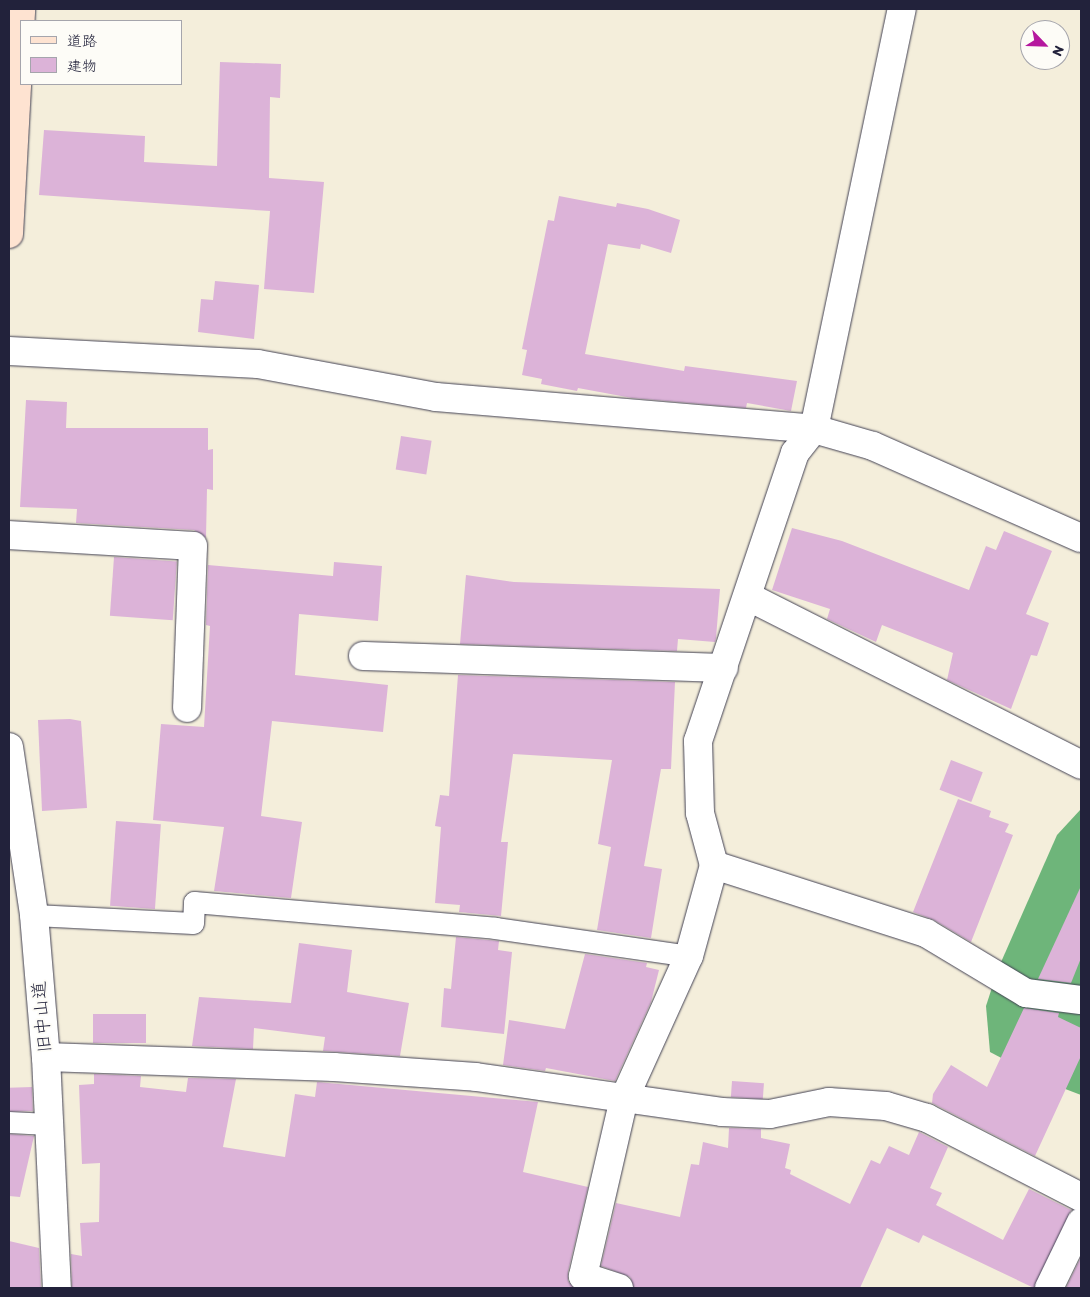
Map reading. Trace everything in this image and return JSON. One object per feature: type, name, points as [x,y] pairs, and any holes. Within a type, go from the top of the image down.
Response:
[{"type":"main road","points":[[9,234],[20,44]]},
{"type":"street","points":[[619,1288],[583,1276],[624,1099],[689,956],[714,865],[700,813],[698,741],[749,597],[795,453],[814,429],[902,9]]},
{"type":"street","points":[[9,351],[258,364],[436,397],[814,429],[873,446],[1081,538]]},
{"type":"street","points":[[9,535],[193,546],[187,708]]},
{"type":"street","points":[[749,597],[1081,765]]},
{"type":"street","points":[[362,656],[724,668]]},
{"type":"street","name":"旧中山道","points":[[9,747],[15,818],[34,915],[46,1057],[57,1288]]},
{"type":"street","points":[[714,865],[926,933],[1026,992],[1081,1000]]},
{"type":"street","points":[[46,1057],[334,1067],[476,1077],[624,1099],[770,1114],[829,1102],[886,1106],[935,1122],[1081,1197]]},
{"type":"street","points":[[1049,1288],[1081,1222]]},
{"type":"lane","points":[[34,915],[193,923],[194,902],[495,928],[689,956]]},
{"type":"lane","points":[[9,1122],[48,1124]]},
{"type":"green space","points":[[1081,809],[1081,1095],[1047,1082],[990,1052],[986,1006],[998,969],[1057,835]]},
{"type":"building","points":[[220,62],[281,64],[280,98],[270,97],[269,178],[324,182],[314,293],[264,289],[270,211],[39,195],[44,130],[145,136],[144,162],[217,166]]},
{"type":"building","points":[[559,196],[616,207],[617,203],[648,209],[680,220],[671,253],[641,244],[640,249],[608,244],[585,354],[684,371],[685,366],[797,381],[791,411],[747,403],[746,408],[632,398],[578,388],[577,391],[541,384],[542,379],[522,375],[527,350],[522,349],[548,220],[554,221]]},
{"type":"building","points":[[215,281],[259,285],[254,339],[198,332],[201,299],[213,300]]},
{"type":"building","points":[[26,400],[67,402],[66,428],[208,428],[208,450],[213,449],[213,490],[207,489],[206,538],[194,530],[76,523],[77,509],[20,507]]},
{"type":"building","points":[[401,436],[432,441],[426,474],[396,470]]},
{"type":"building","points":[[792,528],[842,541],[969,590],[986,546],[996,550],[1004,531],[1052,551],[1026,614],[1049,623],[1037,656],[1031,655],[1011,709],[947,680],[953,653],[882,625],[876,642],[827,619],[830,609],[772,590]]},
{"type":"building","points":[[114,557],[177,561],[173,620],[110,616]]},
{"type":"building","points":[[334,562],[382,566],[378,621],[299,614],[295,675],[388,685],[383,732],[272,721],[261,816],[302,822],[291,898],[214,891],[224,827],[153,820],[161,724],[204,727],[210,626],[206,625],[208,565],[333,576]]},
{"type":"building","points":[[466,575],[514,582],[720,589],[715,642],[678,639],[677,651],[460,644]]},
{"type":"building","points":[[458,675],[675,682],[671,769],[661,769],[644,866],[662,869],[651,938],[597,930],[611,847],[598,844],[612,760],[513,754],[501,842],[508,842],[501,916],[459,912],[460,905],[435,903],[441,827],[435,826],[440,795],[449,796]]},
{"type":"building","points":[[70,719],[81,721],[87,808],[42,811],[38,720]]},
{"type":"building","points":[[951,760],[983,772],[971,802],[940,790]]},
{"type":"building","points":[[958,799],[991,811],[989,817],[1009,824],[1005,832],[1013,835],[971,942],[934,920],[913,912]]},
{"type":"building","points":[[116,821],[161,824],[155,909],[110,906]]},
{"type":"building","points":[[1081,886],[1081,958],[1071,983],[1038,979]]},
{"type":"building","points":[[456,937],[499,941],[498,950],[512,952],[504,1034],[441,1027],[444,988],[451,989]]},
{"type":"building","points":[[299,943],[352,950],[347,992],[409,1003],[400,1056],[323,1051],[325,1037],[254,1028],[253,1049],[192,1046],[199,997],[291,1003]]},
{"type":"building","points":[[585,954],[647,963],[646,967],[659,970],[651,1002],[615,1081],[546,1068],[545,1071],[503,1065],[509,1020],[565,1029]]},
{"type":"building","points":[[1024,1008],[1059,1013],[1058,1017],[1081,1028],[1081,1056],[1035,1156],[932,1103],[933,1094],[951,1065],[987,1087]]},
{"type":"building","points":[[93,1014],[146,1014],[146,1043],[93,1043]]},
{"type":"building","points":[[94,1074],[141,1076],[140,1087],[186,1092],[188,1078],[236,1079],[223,1147],[285,1157],[295,1094],[315,1097],[317,1082],[538,1102],[523,1172],[588,1187],[568,1272],[568,1281],[574,1288],[72,1288],[71,1254],[82,1256],[80,1223],[99,1222],[100,1163],[82,1164],[79,1085],[94,1084]]},
{"type":"building","points":[[732,1081],[764,1083],[763,1099],[731,1097]]},
{"type":"building","points":[[32,1087],[33,1111],[10,1112],[9,1088]]},
{"type":"building","points":[[729,1128],[761,1129],[761,1138],[790,1144],[785,1168],[791,1170],[790,1174],[850,1204],[871,1160],[880,1164],[889,1146],[909,1155],[919,1132],[948,1147],[930,1188],[942,1193],[936,1205],[1003,1240],[1029,1189],[1071,1210],[1034,1288],[923,1235],[919,1243],[887,1228],[860,1288],[634,1288],[630,1277],[601,1266],[616,1203],[680,1217],[691,1164],[699,1165],[703,1142],[728,1148]]},
{"type":"building","points":[[9,1134],[34,1136],[20,1197],[9,1196]]},
{"type":"building","points":[[9,1241],[39,1248],[41,1288],[9,1288]]},
{"type":"building","points":[[1081,1257],[1081,1288],[1066,1288]]}]
